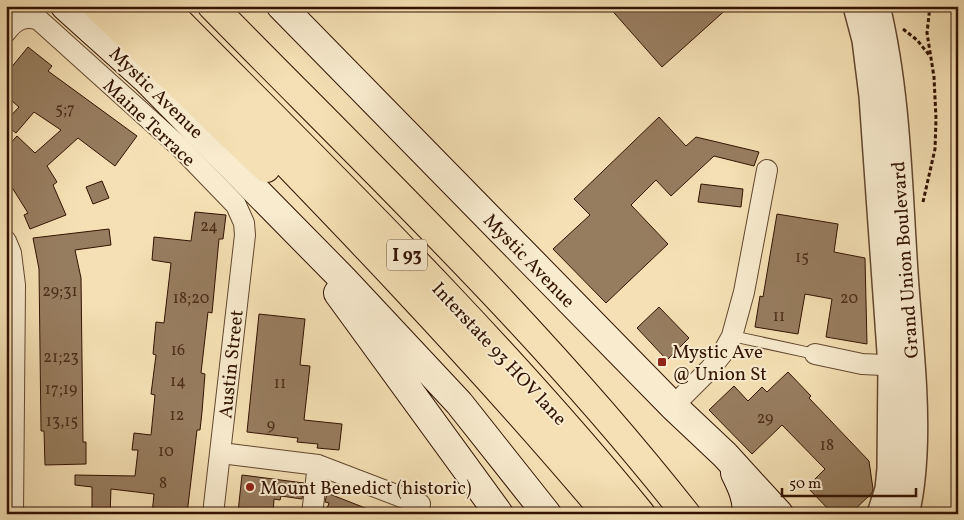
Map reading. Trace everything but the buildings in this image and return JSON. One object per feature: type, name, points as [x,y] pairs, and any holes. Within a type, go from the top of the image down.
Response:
[{"type":"highway","points":[[97,6],[491,380]]},
{"type":"highway","name":"I 93","points":[[134,6],[358,236],[491,380],[607,514]]},
{"type":"highway","name":"Interstate 93 HOV lane","points":[[163,6],[474,323],[561,419],[641,514]]},
{"type":"highway","name":"I 93","points":[[212,6],[520,321],[608,418],[686,514]]},
{"type":"main road","name":"Mystic Avenue","points":[[65,6],[144,78],[344,279],[459,403],[547,514]]},
{"type":"main road","name":"Mystic Avenue","points":[[282,6],[673,406],[725,455],[779,514]]},
{"type":"main road","points":[[292,226],[350,310],[499,514]]},
{"type":"main road","points":[[725,455],[743,488],[746,514]]},
{"type":"street","name":"Grand Union Boulevard","points":[[866,7],[884,35],[892,89],[902,366],[915,435],[911,487],[906,514]]},
{"type":"street","name":"Maine Terrace","points":[[6,32],[12,24],[20,19],[30,17],[39,20],[180,147],[236,205],[241,215]]},
{"type":"street","points":[[673,406],[710,369],[722,354],[732,336],[744,292],[767,170]]},
{"type":"street","name":"Austin Street","points":[[213,514],[245,235],[241,215]]},
{"type":"street","points":[[6,241],[11,253],[15,285],[12,514]]},
{"type":"street","points":[[815,354],[862,364],[902,366]]},
{"type":"street","name":"Grand Union Boulevard","points":[[880,514],[888,489],[892,416],[902,366]]},
{"type":"street","points":[[221,453],[318,465],[420,504]]},
{"type":"street","points":[[312,514],[318,465]]},
{"type":"lane","points":[[732,336],[815,354]]},
{"type":"path","points":[[922,206],[935,149],[936,120],[931,57],[927,33],[930,6]]},
{"type":"path","points":[[898,24],[917,40],[931,57]]},
{"type":"place","name":"Mystic Ave @ Union St","points":[[662,362]]},
{"type":"place","name":"Mount Benedict (historic)","points":[[250,487]]}]
